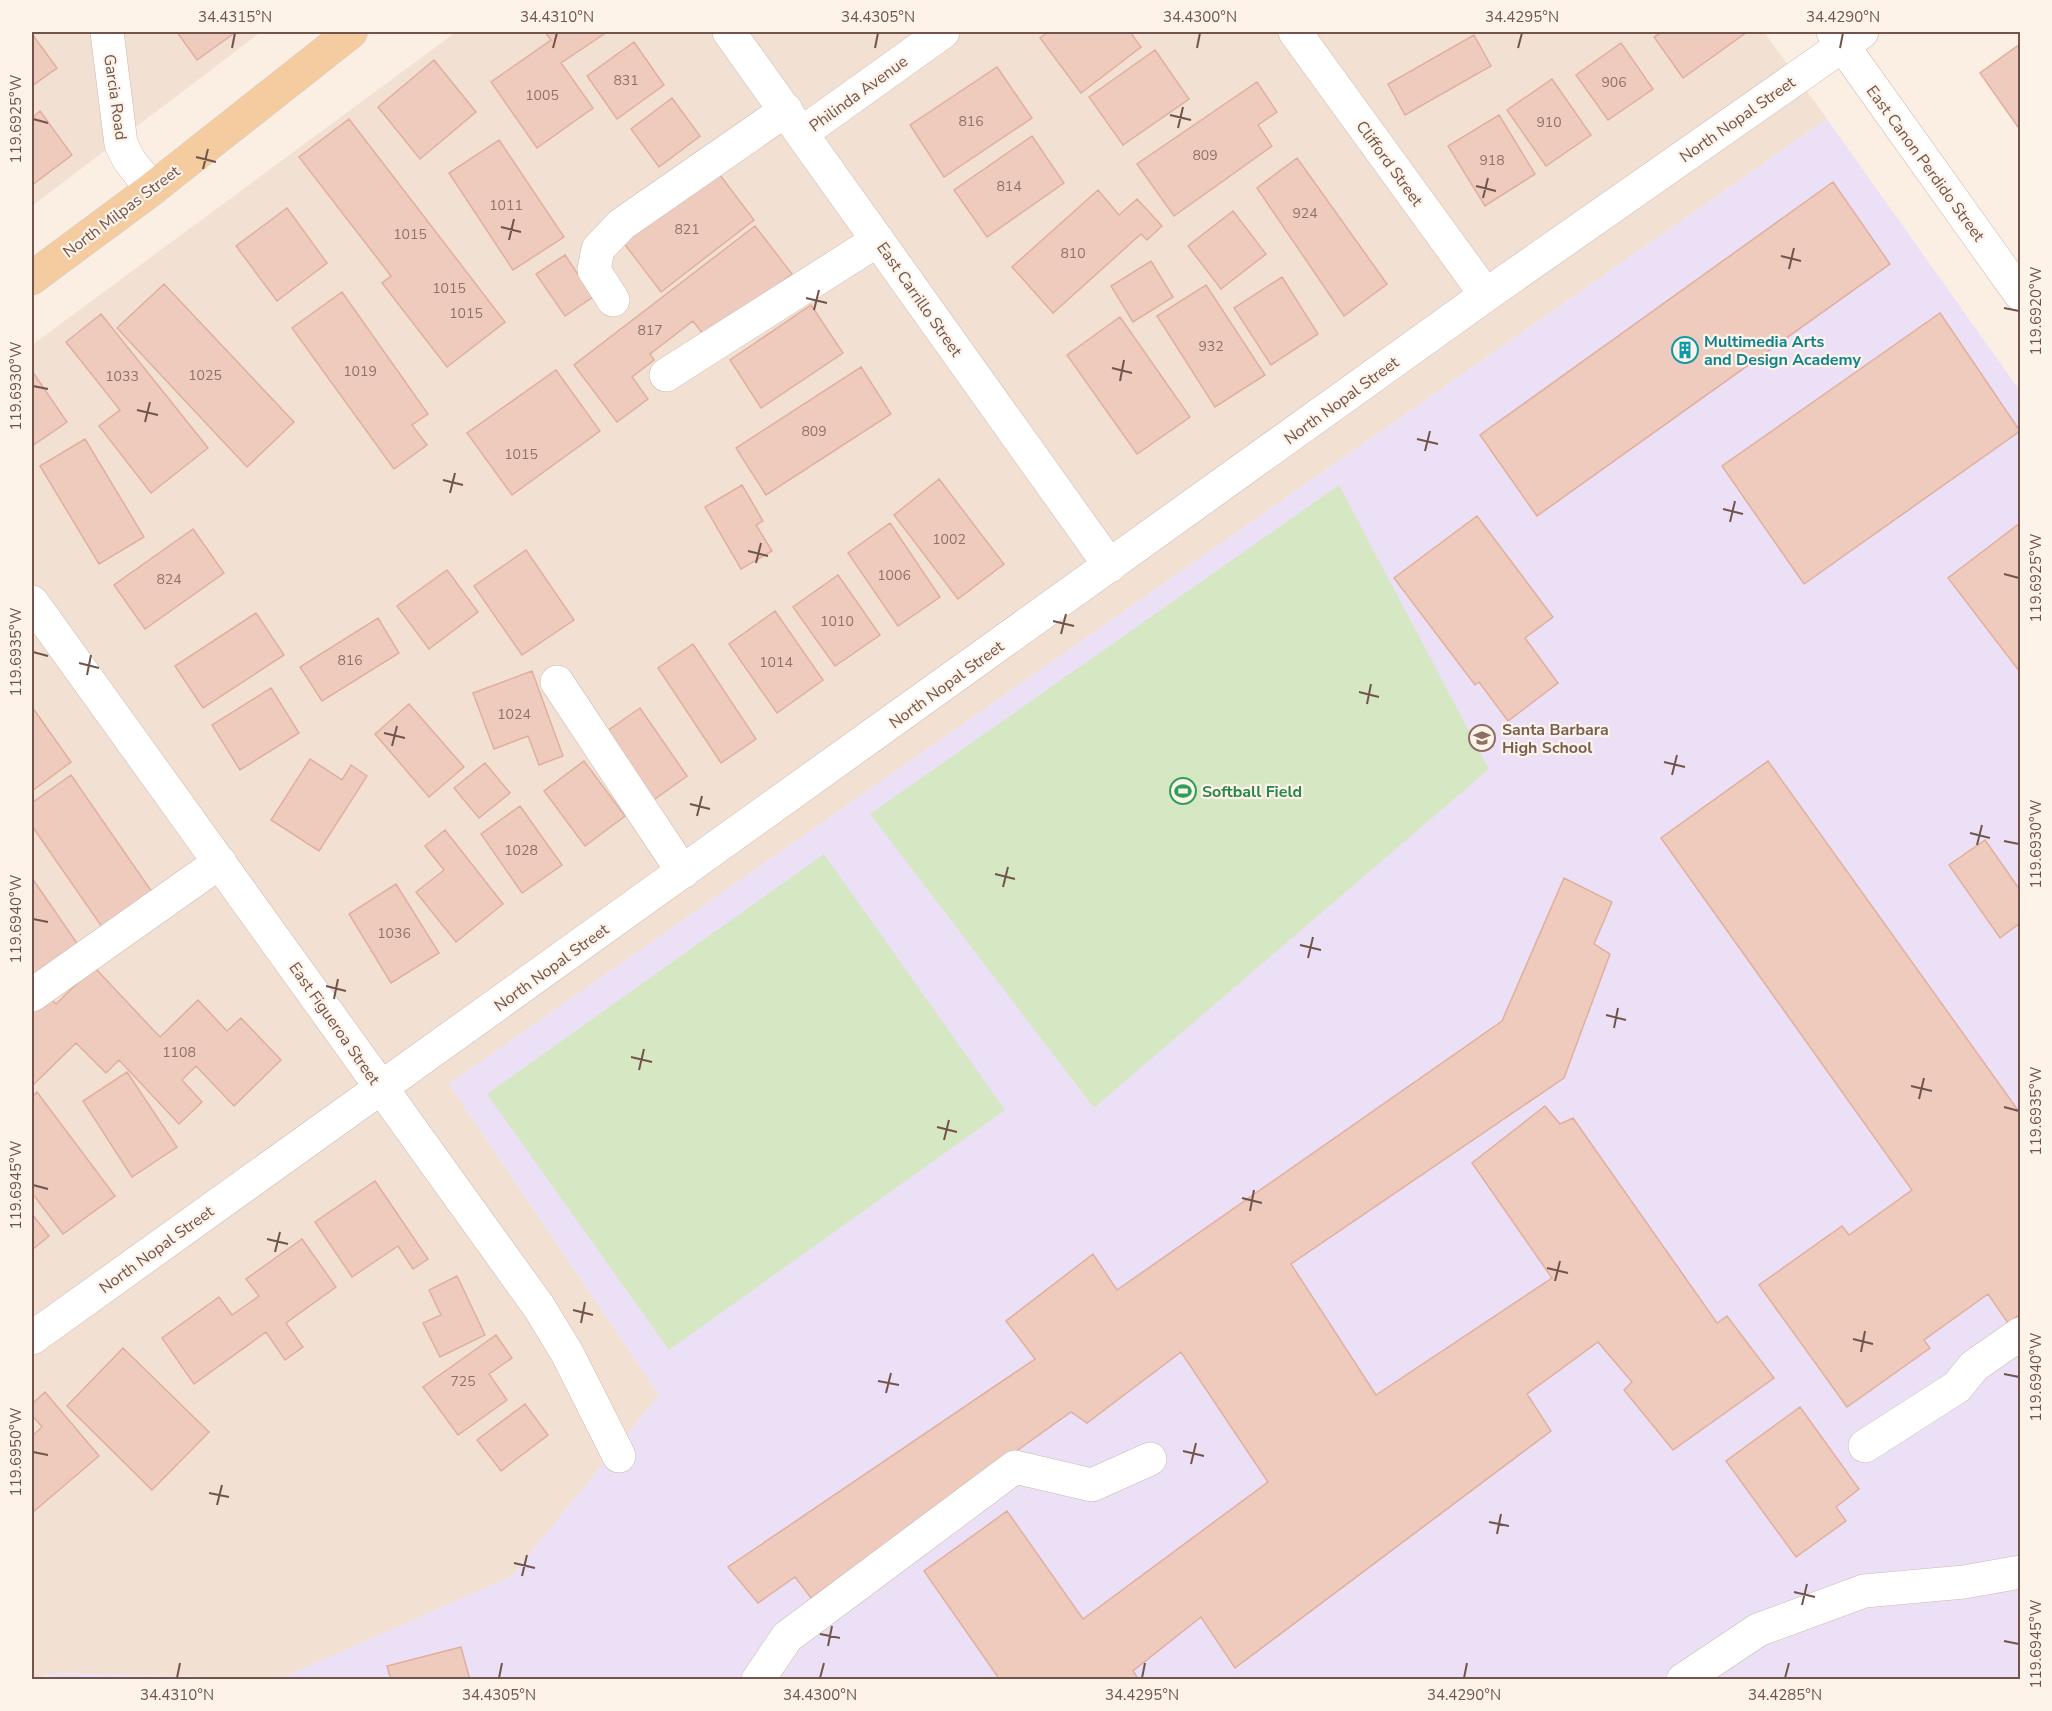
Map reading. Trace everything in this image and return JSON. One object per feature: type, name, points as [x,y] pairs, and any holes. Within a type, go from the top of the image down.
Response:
[{"type":"main road","name":"North Milpas Street","points":[[32,278],[152,189],[351,32]]},
{"type":"street","name":"Garcia Road","points":[[107,32],[121,144],[129,160],[152,189]]},
{"type":"street","name":"East Carrillo Street","points":[[729,32],[1110,566]]},
{"type":"street","name":"Philinda Avenue","points":[[613,300],[594,270],[598,249],[622,224],[943,32]]},
{"type":"street","name":"Clifford Street","points":[[1294,32],[1486,295]]},
{"type":"street","name":"North Nopal Street","points":[[32,1338],[1846,36]]},
{"type":"street","name":"East Canon Perdido Street","points":[[1846,36],[2020,294]]},
{"type":"street","points":[[666,375],[878,240]]},
{"type":"street","name":"East Figueroa Street","points":[[32,602],[539,1306],[567,1353],[619,1456]]},
{"type":"street","points":[[557,682],[683,872]]},
{"type":"street","points":[[32,995],[220,862]]},
{"type":"street","points":[[1864,1446],[1957,1387],[1974,1366],[2020,1334]]},
{"type":"street","points":[[758,1680],[787,1637],[1015,1467],[1092,1485],[1150,1459]]},
{"type":"street","points":[[1683,1680],[1758,1630],[1864,1590],[1964,1582],[2020,1572]]},
{"type":"shaded area","points":[[32,32],[261,32],[32,206]]},
{"type":"shaded area","points":[[456,32],[1764,32],[1827,119],[449,1084],[659,1395],[512,1576],[280,1679],[51,1673],[40,1679],[32,1679],[32,345]]},
{"type":"shaded area","name":"Santa Barbara High School","points":[[1827,119],[2020,391],[2020,1679],[40,1680],[51,1673],[280,1679],[512,1576],[659,1395],[449,1084]]},
{"type":"green space","name":"Softball Field","points":[[1339,485],[1489,769],[1094,1108],[870,814]]},
{"type":"green space","points":[[824,854],[1005,1110],[669,1350],[487,1094]]},
{"type":"building","points":[[177,32],[236,32],[197,60]]},
{"type":"building","points":[[545,32],[607,32],[561,63],[593,108],[537,148],[491,82],[551,40]]},
{"type":"building","points":[[1048,32],[1130,32],[1141,47],[1081,93],[1040,38]]},
{"type":"building","points":[[1662,32],[1747,32],[1683,78],[1654,37]]},
{"type":"building","points":[[32,34],[57,68],[32,86]]},
{"type":"building","points":[[1474,35],[1491,66],[1405,115],[1388,84]]},
{"type":"building","points":[[634,42],[664,85],[617,119],[587,76]]},
{"type":"building","points":[[1621,43],[1653,89],[1608,120],[1576,75]]},
{"type":"building","points":[[2020,44],[2020,130],[1980,73]]},
{"type":"building","points":[[1155,50],[1189,99],[1123,145],[1089,97]]},
{"type":"building","points":[[434,60],[476,112],[420,159],[378,107]]},
{"type":"building","points":[[997,67],[1032,118],[944,177],[910,125]]},
{"type":"building","points":[[1552,79],[1591,135],[1546,166],[1507,110]]},
{"type":"building","points":[[1257,82],[1277,112],[1258,125],[1272,146],[1174,216],[1137,164]]},
{"type":"building","points":[[672,98],[700,136],[659,167],[631,129]]},
{"type":"building","points":[[40,111],[72,155],[32,185],[32,118]]},
{"type":"building","points":[[1499,115],[1535,174],[1485,206],[1448,146]]},
{"type":"building","points":[[349,119],[505,322],[447,367],[382,283],[391,276],[299,157]]},
{"type":"building","points":[[1032,136],[1064,183],[987,237],[954,190]]},
{"type":"building","points":[[499,140],[564,237],[513,270],[449,173]]},
{"type":"building","points":[[1297,158],[1387,284],[1344,316],[1257,188]]},
{"type":"building","points":[[714,167],[754,220],[661,292],[620,238]]},
{"type":"building","name":"Multimedia Arts and Design Academy","points":[[1833,182],[1890,264],[1537,516],[1480,435]]},
{"type":"building","points":[[1098,190],[1119,215],[1137,199],[1162,226],[1147,240],[1141,234],[1053,313],[1012,267]]},
{"type":"building","points":[[287,208],[327,263],[277,301],[236,246]]},
{"type":"building","points":[[1233,211],[1266,254],[1221,289],[1188,246]]},
{"type":"building","points":[[755,226],[792,274],[707,339],[693,321],[650,354],[654,360],[632,377],[648,399],[617,422],[574,365]]},
{"type":"building","points":[[565,255],[593,297],[565,316],[536,274]]},
{"type":"building","points":[[1151,261],[1173,297],[1133,322],[1111,286]]},
{"type":"building","points":[[1282,277],[1318,334],[1271,365],[1234,308]]},
{"type":"building","points":[[164,284],[294,422],[247,467],[117,328]]},
{"type":"building","points":[[1206,285],[1265,375],[1215,407],[1157,316]]},
{"type":"building","points":[[342,292],[428,414],[412,425],[427,445],[394,469],[292,328]]},
{"type":"building","points":[[811,305],[843,353],[761,408],[730,360]]},
{"type":"building","points":[[1940,313],[2020,431],[1804,584],[1722,466]]},
{"type":"building","points":[[101,314],[208,448],[151,493],[99,426],[120,410],[66,342]]},
{"type":"building","points":[[1120,317],[1190,417],[1137,454],[1067,355]]},
{"type":"building","points":[[861,367],[891,414],[766,495],[736,448]]},
{"type":"building","points":[[556,370],[600,431],[512,495],[467,433]]},
{"type":"building","points":[[32,371],[67,422],[32,446]]},
{"type":"building","points":[[85,439],[144,537],[99,564],[40,466]]},
{"type":"building","points":[[939,479],[1004,564],[958,599],[894,515]]},
{"type":"building","points":[[742,485],[763,521],[756,525],[772,551],[741,569],[705,507]]},
{"type":"building","points":[[1477,516],[1553,617],[1525,638],[1558,683],[1508,721],[1479,682],[1475,685],[1394,578]]},
{"type":"building","points":[[890,523],[940,597],[898,626],[848,553]]},
{"type":"building","points":[[2020,523],[2020,672],[1948,578]]},
{"type":"building","points":[[193,529],[224,573],[145,629],[114,585]]},
{"type":"building","points":[[526,550],[574,620],[522,655],[474,586]]},
{"type":"building","points":[[447,570],[478,612],[429,649],[397,606]]},
{"type":"building","points":[[838,575],[880,635],[835,666],[793,607]]},
{"type":"building","points":[[775,611],[823,680],[777,713],[729,644]]},
{"type":"building","points":[[256,613],[284,655],[203,708],[175,666]]},
{"type":"building","points":[[378,618],[399,653],[322,701],[300,667]]},
{"type":"building","points":[[693,644],[756,739],[721,763],[658,668]]},
{"type":"building","points":[[532,671],[563,756],[539,765],[528,736],[494,749],[473,693]]},
{"type":"building","points":[[271,688],[299,733],[240,770],[212,725]]},
{"type":"building","points":[[409,704],[464,767],[429,797],[375,734]]},
{"type":"building","points":[[32,707],[71,762],[32,791]]},
{"type":"building","points":[[640,708],[687,776],[644,807],[597,738]]},
{"type":"building","points":[[310,759],[342,780],[351,765],[367,776],[319,851],[271,820]]},
{"type":"building","points":[[584,761],[625,816],[585,846],[544,791]]},
{"type":"building","points":[[1768,761],[2020,1113],[2020,1314],[2008,1323],[1988,1294],[1924,1340],[1930,1348],[1847,1407],[1759,1285],[1842,1226],[1849,1235],[1912,1190],[1661,838]]},
{"type":"building","points":[[485,763],[510,793],[479,818],[454,788]]},
{"type":"building","points":[[71,775],[152,892],[102,927],[32,826],[32,803]]},
{"type":"building","points":[[520,806],[562,865],[522,893],[481,834]]},
{"type":"building","points":[[445,830],[503,904],[456,942],[416,892],[444,870],[425,846]]},
{"type":"building","points":[[1985,840],[2020,890],[2020,923],[2000,938],[1949,865]]},
{"type":"building","points":[[32,878],[81,949],[32,985]]},
{"type":"building","points":[[1564,878],[1612,902],[1594,944],[1610,954],[1564,1078],[1291,1264],[1376,1395],[1552,1278],[1472,1163],[1545,1106],[1560,1124],[1573,1118],[1717,1323],[1727,1316],[1774,1378],[1673,1450],[1624,1390],[1632,1382],[1598,1342],[1527,1394],[1551,1431],[1235,1668],[1201,1617],[1133,1671],[1139,1680],[1000,1680],[924,1571],[1007,1511],[1083,1619],[1268,1482],[1181,1352],[1087,1423],[1071,1412],[811,1598],[795,1577],[758,1603],[728,1567],[1035,1359],[1006,1321],[1093,1254],[1117,1290],[1502,1021]]},
{"type":"building","points":[[396,884],[439,953],[391,983],[349,914]]},
{"type":"building","points":[[94,967],[160,1037],[198,1000],[227,1031],[241,1018],[281,1060],[234,1106],[196,1066],[182,1080],[202,1102],[179,1124],[119,1060],[106,1073],[76,1043],[32,1086],[32,1009],[47,995],[56,1004]]},
{"type":"building","points":[[127,1072],[177,1147],[132,1177],[83,1101]]},
{"type":"building","points":[[37,1092],[115,1196],[63,1234],[32,1193],[32,1097]]},
{"type":"building","points":[[375,1181],[428,1259],[413,1269],[398,1246],[352,1277],[315,1222]]},
{"type":"building","points":[[32,1214],[49,1236],[32,1250]]},
{"type":"building","points":[[302,1239],[336,1287],[286,1323],[303,1347],[285,1360],[266,1332],[194,1384],[162,1338],[219,1297],[232,1315],[259,1296],[246,1279]]},
{"type":"building","points":[[457,1276],[485,1335],[440,1357],[423,1323],[441,1315],[429,1290]]},
{"type":"building","points":[[496,1335],[512,1358],[489,1374],[507,1400],[458,1435],[423,1387]]},
{"type":"building","points":[[123,1348],[209,1432],[152,1490],[67,1406]]},
{"type":"building","points":[[45,1392],[99,1456],[32,1513],[32,1436],[42,1427],[32,1415],[32,1404]]},
{"type":"building","points":[[525,1404],[548,1435],[501,1471],[477,1440]]},
{"type":"building","points":[[1800,1407],[1859,1489],[1836,1507],[1846,1521],[1796,1557],[1726,1461]]},
{"type":"building","points":[[461,1647],[470,1680],[391,1680],[387,1666]]},
{"type":"place","name":"Multimedia Arts and Design Academy","points":[[1685,350]]},
{"type":"place","name":"Santa Barbara High School","points":[[1482,738]]},
{"type":"place","name":"Softball Field","points":[[1183,791]]}]
